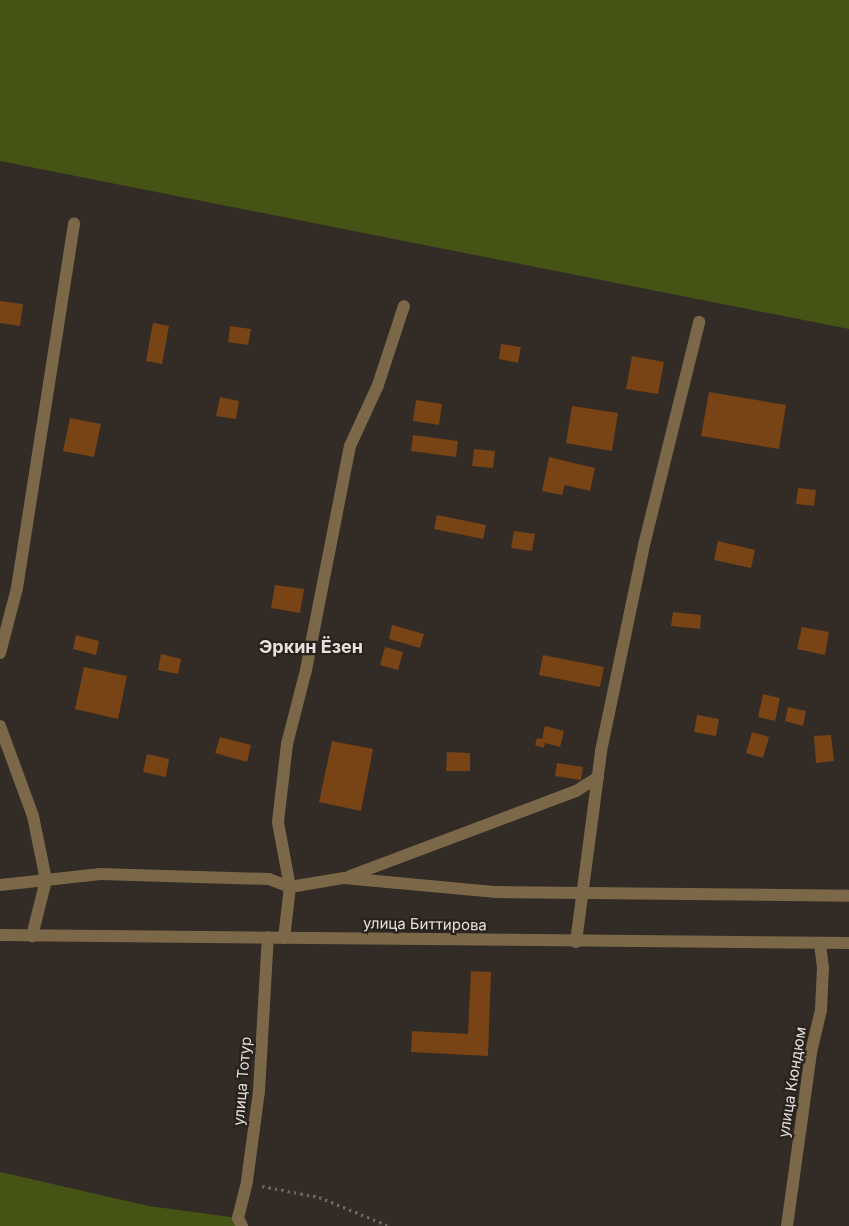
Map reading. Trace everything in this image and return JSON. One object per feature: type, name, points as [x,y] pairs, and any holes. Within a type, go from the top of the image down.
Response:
[{"type":"street","points":[[0,653],[17,588],[74,224]]},
{"type":"street","points":[[284,938],[290,887],[278,822],[287,744],[306,670],[350,446],[378,385],[404,306]]},
{"type":"street","points":[[576,942],[598,777],[644,545],[699,322]]},
{"type":"street","points":[[0,726],[33,816],[46,880],[32,936]]},
{"type":"street","points":[[0,885],[110,874],[269,879],[290,887],[344,878],[576,791],[598,777]]},
{"type":"street","points":[[344,878],[496,892],[849,896]]},
{"type":"street","name":"улица Биттирова","points":[[0,935],[576,942],[849,943]]},
{"type":"street","name":"улица Тотур","points":[[242,1226],[238,1218],[247,1181],[259,1091],[268,937]]},
{"type":"street","name":"улица Кюндюм","points":[[787,1226],[811,1052],[821,1010],[823,968],[820,943]]},
{"type":"path","points":[[247,1181],[275,1190],[319,1197],[388,1226]]},
{"type":"green space","points":[[0,0],[849,0],[849,329],[0,161]]},
{"type":"green space","points":[[0,1172],[149,1206],[238,1218],[242,1226],[0,1226]]},
{"type":"building","points":[[0,301],[23,304],[20,326],[0,323]]},
{"type":"building","points":[[153,323],[169,326],[162,364],[146,361]]},
{"type":"building","points":[[230,326],[251,329],[248,345],[228,342]]},
{"type":"building","points":[[501,344],[521,347],[518,363],[499,359]]},
{"type":"building","points":[[632,356],[664,362],[658,394],[626,389]]},
{"type":"building","points":[[709,392],[786,405],[779,449],[701,436]]},
{"type":"building","points":[[220,397],[239,401],[236,419],[216,416]]},
{"type":"building","points":[[416,400],[442,404],[439,425],[413,421]]},
{"type":"building","points":[[572,406],[618,413],[612,451],[566,443]]},
{"type":"building","points":[[70,418],[101,424],[94,457],[63,451]]},
{"type":"building","points":[[413,435],[458,441],[456,457],[411,451]]},
{"type":"building","points":[[474,449],[495,451],[493,468],[472,466]]},
{"type":"building","points":[[549,457],[595,468],[590,491],[565,485],[562,495],[542,491]]},
{"type":"building","points":[[798,488],[816,490],[814,506],[796,504]]},
{"type":"building","points":[[437,515],[486,525],[483,539],[434,529]]},
{"type":"building","points":[[514,531],[535,534],[532,551],[511,548]]},
{"type":"building","points":[[718,541],[755,550],[751,568],[714,560]]},
{"type":"building","points":[[275,585],[304,589],[300,613],[271,608]]},
{"type":"building","points":[[673,612],[701,615],[700,629],[671,626]]},
{"type":"building","points":[[392,625],[424,634],[420,648],[389,639]]},
{"type":"building","points":[[802,627],[829,632],[825,655],[797,649]]},
{"type":"building","points":[[76,635],[99,641],[96,655],[73,649]]},
{"type":"building","points":[[385,647],[403,652],[398,670],[380,665]]},
{"type":"building","points":[[161,654],[181,659],[178,674],[158,670]]},
{"type":"building","points":[[543,655],[604,667],[600,687],[539,675]]},
{"type":"building","points":[[84,667],[127,676],[118,719],[75,709]]},
{"type":"building","points":[[763,694],[780,698],[775,721],[758,717]]},
{"type":"building","points":[[788,707],[806,711],[803,726],[785,721]]},
{"type":"building","points":[[697,715],[719,719],[716,736],[694,732]]},
{"type":"building","points":[[545,726],[564,731],[560,747],[545,743],[544,748],[535,745],[537,738],[542,739]]},
{"type":"building","points":[[752,732],[769,737],[763,758],[746,753]]},
{"type":"building","points":[[831,735],[834,761],[816,763],[814,736]]},
{"type":"building","points":[[220,737],[251,745],[247,762],[215,753]]},
{"type":"building","points":[[332,741],[373,749],[361,811],[319,802]]},
{"type":"building","points":[[447,752],[470,753],[470,771],[446,771]]},
{"type":"building","points":[[147,754],[169,759],[166,777],[143,772]]},
{"type":"building","points":[[557,763],[583,767],[581,780],[555,776]]},
{"type":"building","points":[[471,971],[491,972],[488,1056],[411,1052],[412,1031],[468,1034]]},
{"type":"district","name":"Эркин Ёзен","points":[[311,647]]}]
